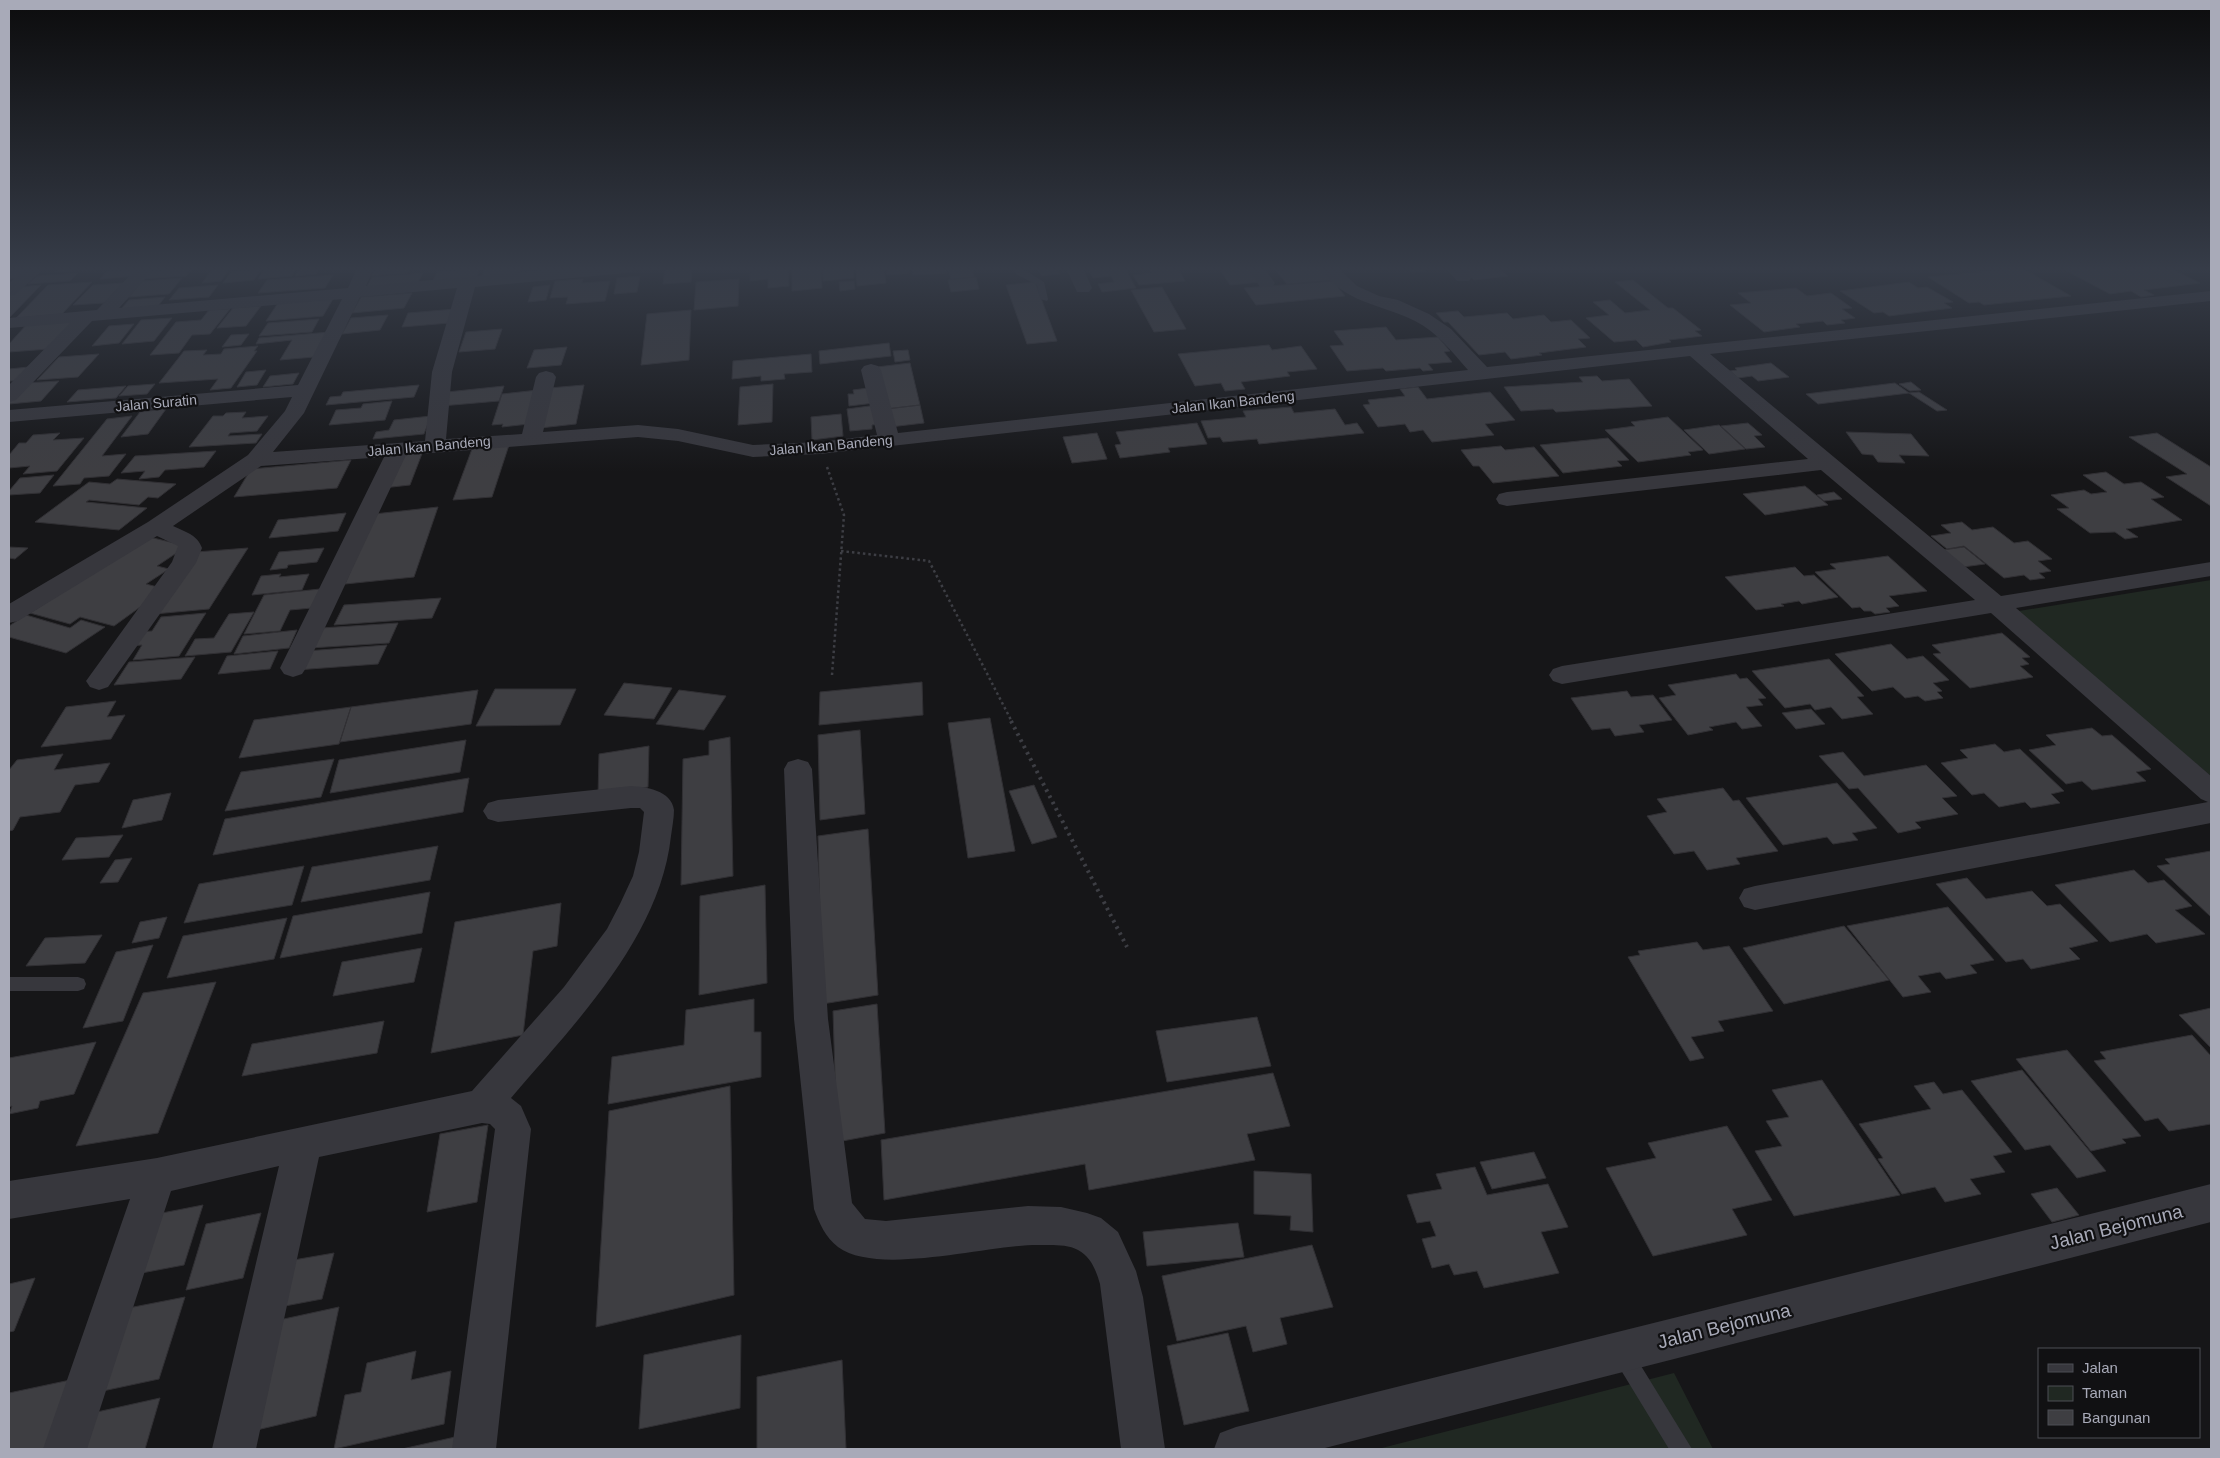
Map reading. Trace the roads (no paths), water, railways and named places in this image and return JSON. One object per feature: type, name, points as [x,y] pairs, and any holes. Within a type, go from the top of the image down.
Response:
[{"type":"street","points":[[9,396],[72,336]]},
{"type":"street","points":[[9,615],[156,527],[256,460],[294,413],[332,336]]},
{"type":"street","points":[[435,446],[442,372],[453,336]]},
{"type":"street","points":[[1448,336],[1483,374]]},
{"type":"street","name":"Jalan Ikan Bandeng","points":[[256,460],[638,431],[678,435],[753,451],[820,448],[1828,336]]},
{"type":"street","points":[[1694,350],[1998,606],[2211,792]]},
{"type":"street","points":[[871,370],[889,440]]},
{"type":"street","points":[[531,438],[546,377]]},
{"type":"street","name":"Jalan Suratin","points":[[9,416],[304,390]]},
{"type":"street","points":[[294,668],[398,449]]},
{"type":"street","points":[[1506,499],[1826,463]]},
{"type":"street","points":[[99,681],[184,562],[190,548],[188,542],[156,527]]},
{"type":"street","points":[[1562,676],[1998,606],[2211,569]]},
{"type":"street","points":[[798,769],[811,1019],[834,1209],[844,1226],[860,1238],[887,1242],[1034,1224],[1084,1230],[1104,1244],[1122,1286],[1142,1449]]},
{"type":"street","points":[[482,1106],[592,977],[630,920],[649,874],[660,809],[648,798],[631,797],[498,811]]},
{"type":"street","points":[[1754,898],[2211,812]]},
{"type":"street","points":[[9,1200],[157,1176],[303,1142],[482,1106],[501,1110],[510,1117],[513,1129],[474,1449]]},
{"type":"street","points":[[234,1449],[303,1142]]},
{"type":"street","points":[[65,1449],[157,1176]]},
{"type":"street","name":"Jalan Bejomuna","points":[[1236,1449],[2211,1203]]},
{"type":"lane","points":[[11,987],[78,984]]},
{"type":"lane","points":[[1621,1352],[1681,1449]]}]
